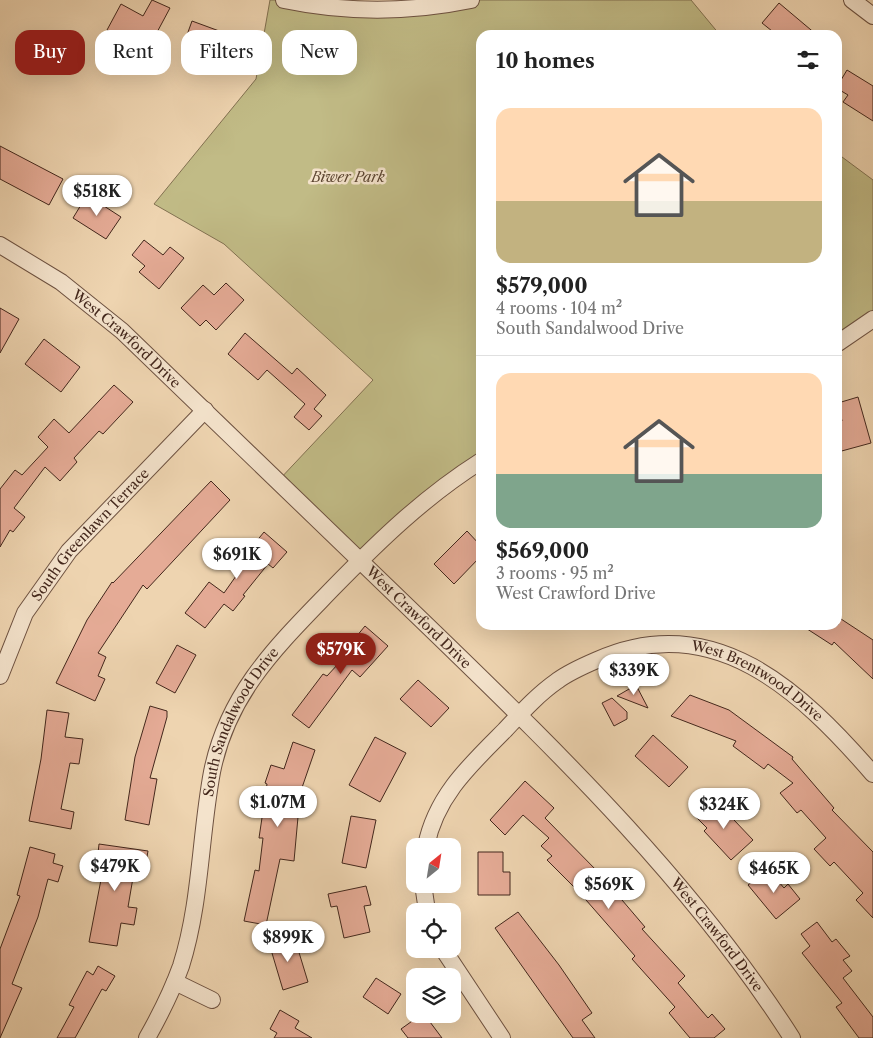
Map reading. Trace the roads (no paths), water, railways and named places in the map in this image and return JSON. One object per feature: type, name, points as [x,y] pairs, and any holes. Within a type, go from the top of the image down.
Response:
[{"type":"street","points":[[284,0],[319,7],[393,10],[448,5],[471,0]]},
{"type":"street","points":[[852,0],[873,16]]},
{"type":"street","name":"West Crawford Drive","points":[[0,245],[61,282],[104,316],[205,410],[519,715],[650,851],[749,976],[792,1038]]},
{"type":"street","points":[[842,340],[873,320]]},
{"type":"street","name":"South Greenlawn Terrace","points":[[0,676],[25,613],[38,592],[69,551],[205,410]]},
{"type":"street","name":"South Sandalwood Drive","points":[[148,1038],[181,965],[195,902],[212,772],[228,720],[243,693],[269,654],[360,560],[416,507],[476,465]]},
{"type":"street","name":"West Brentwood Drive","points":[[428,838],[434,816],[448,792],[463,772],[539,695],[569,672],[611,654],[635,647],[661,644],[695,645],[724,652],[772,677],[824,720],[873,774]]},
{"type":"street","points":[[449,958],[502,1038]]},
{"type":"street","points":[[174,982],[212,1000]]},
{"type":"park label","name":"Biwer Park","points":[[348,177]]}]
